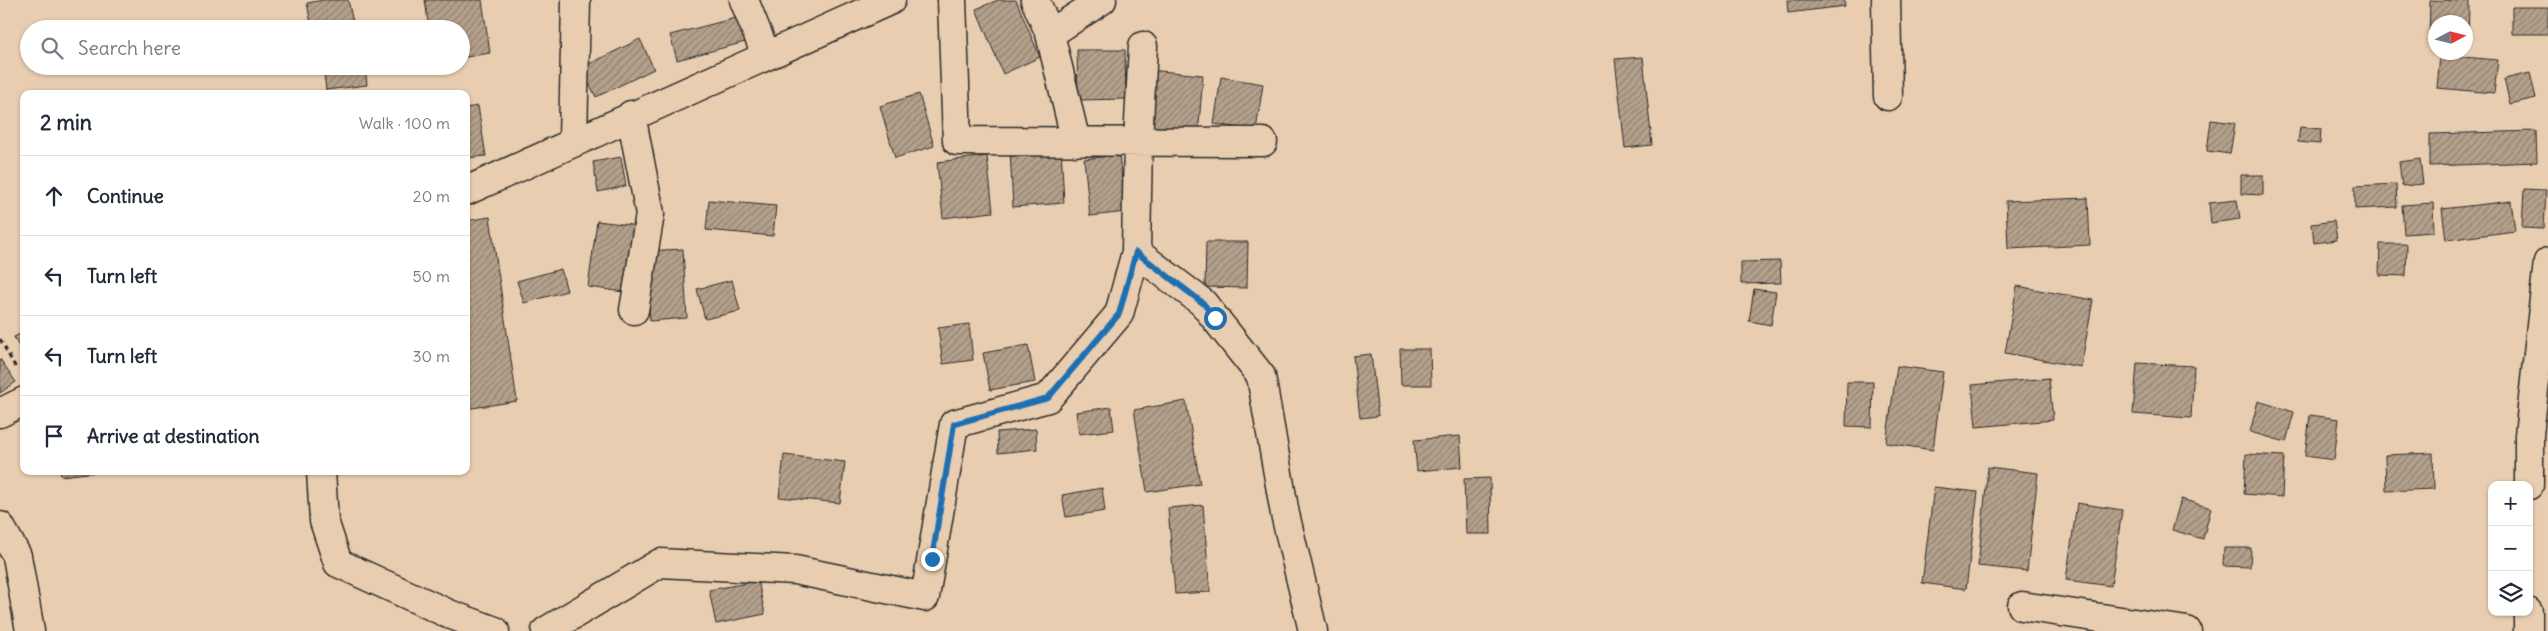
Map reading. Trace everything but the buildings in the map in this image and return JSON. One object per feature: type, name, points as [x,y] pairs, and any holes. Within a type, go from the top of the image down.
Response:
[{"type":"street","points":[[573,141],[576,0]]},
{"type":"street","points":[[744,0],[766,55]]},
{"type":"street","points":[[470,189],[573,141],[891,0]]},
{"type":"street","points":[[952,0],[957,141],[1263,142]]},
{"type":"street","points":[[1035,0],[1050,34],[1076,142]]},
{"type":"street","points":[[1050,34],[1102,0]]},
{"type":"street","points":[[1886,0],[1888,96]]},
{"type":"street","points":[[546,631],[660,563],[795,570],[925,597],[954,424],[1048,398],[1119,314],[1136,252],[1138,141],[1144,46]]},
{"type":"street","points":[[631,115],[650,214],[634,310]]},
{"type":"street","points":[[1136,252],[1203,303],[1261,376],[1285,514],[1313,631]]},
{"type":"street","points":[[2529,481],[2529,435],[2548,262]]},
{"type":"street","points":[[0,414],[20,403]]},
{"type":"street","points":[[321,475],[324,521],[338,563],[448,614],[495,631]]},
{"type":"street","points":[[0,526],[17,556],[30,631]]},
{"type":"street","points":[[2022,606],[2187,631]]},
{"type":"street","points":[[2528,616],[2528,631]]},
{"type":"path","points":[[0,340],[19,373]]},
{"type":"route","points":[[932,559],[954,424],[1048,398],[1119,314],[1136,252],[1203,303],[1215,318]]}]
